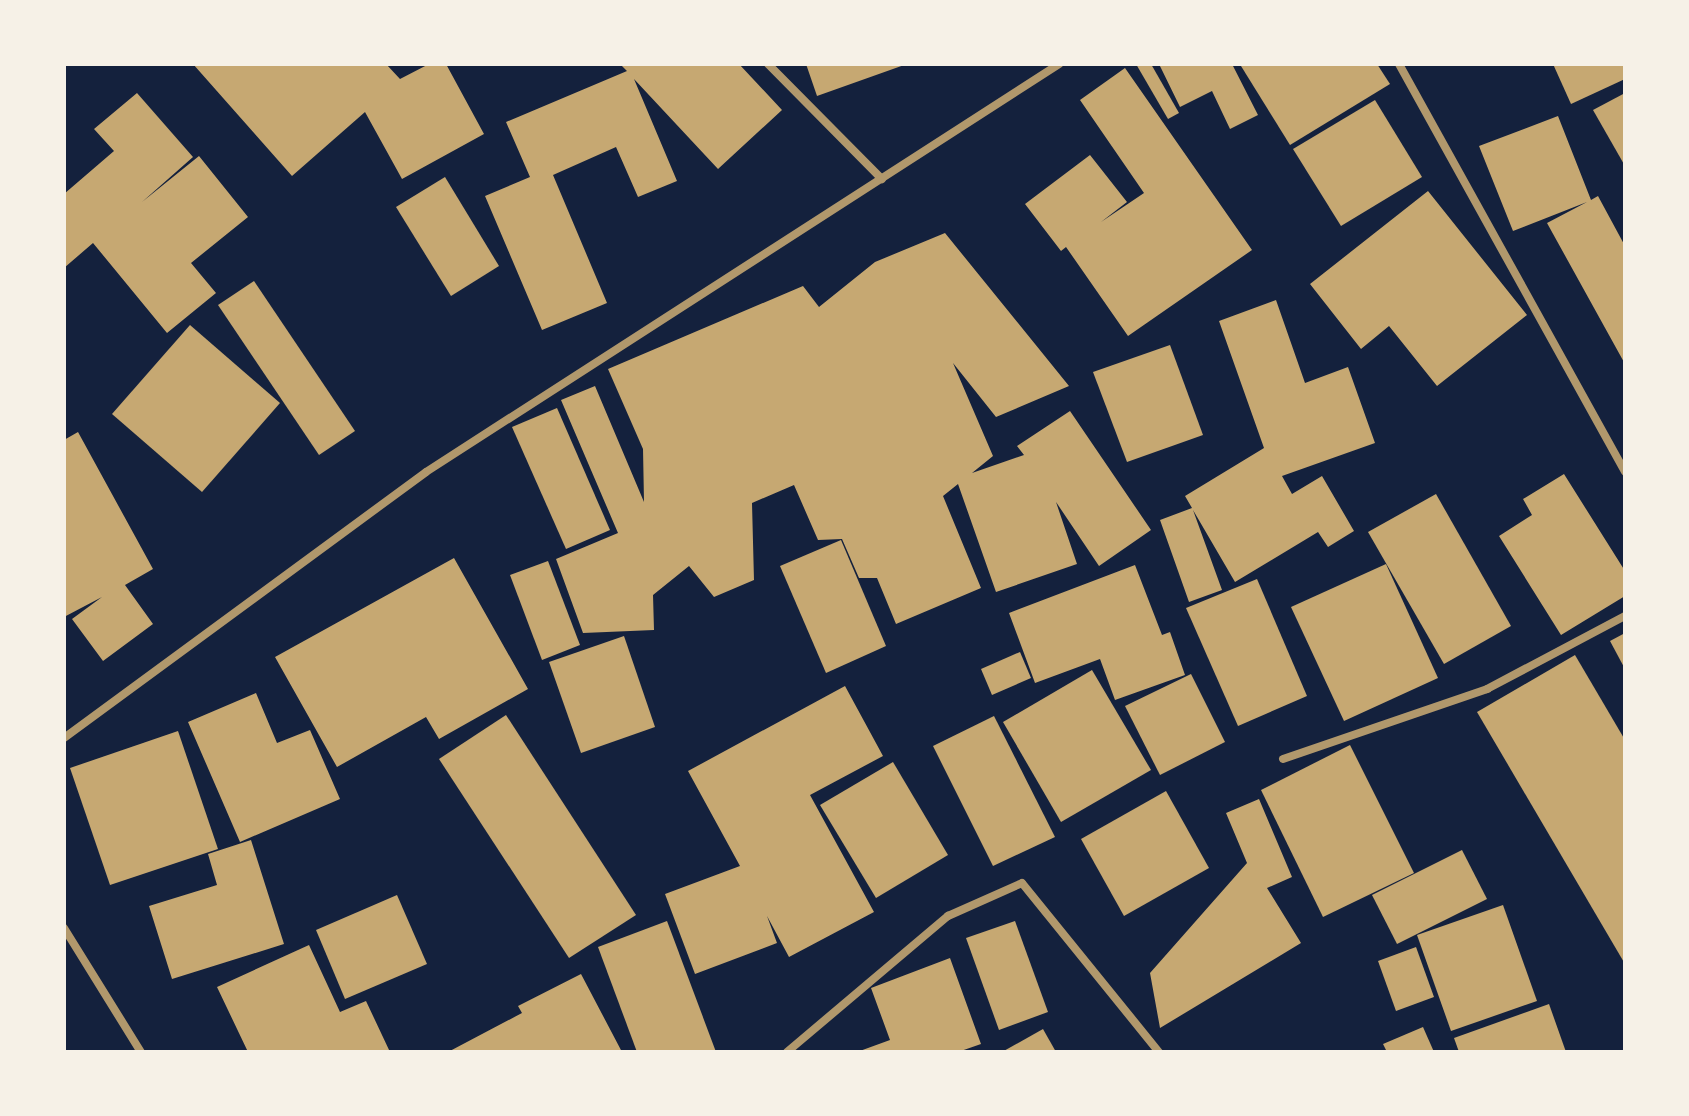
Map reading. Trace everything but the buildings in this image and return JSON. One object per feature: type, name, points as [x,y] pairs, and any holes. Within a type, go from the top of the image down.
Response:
[{"type":"street","points":[[768,64],[882,179]]},
{"type":"street","points":[[64,738],[426,472],[1059,64]]},
{"type":"street","points":[[1399,64],[1625,472]]},
{"type":"street","points":[[1283,759],[1487,689],[1625,616]]},
{"type":"street","points":[[787,1052],[948,916],[1022,883],[1159,1052]]},
{"type":"street","points":[[64,928],[141,1052]]}]
